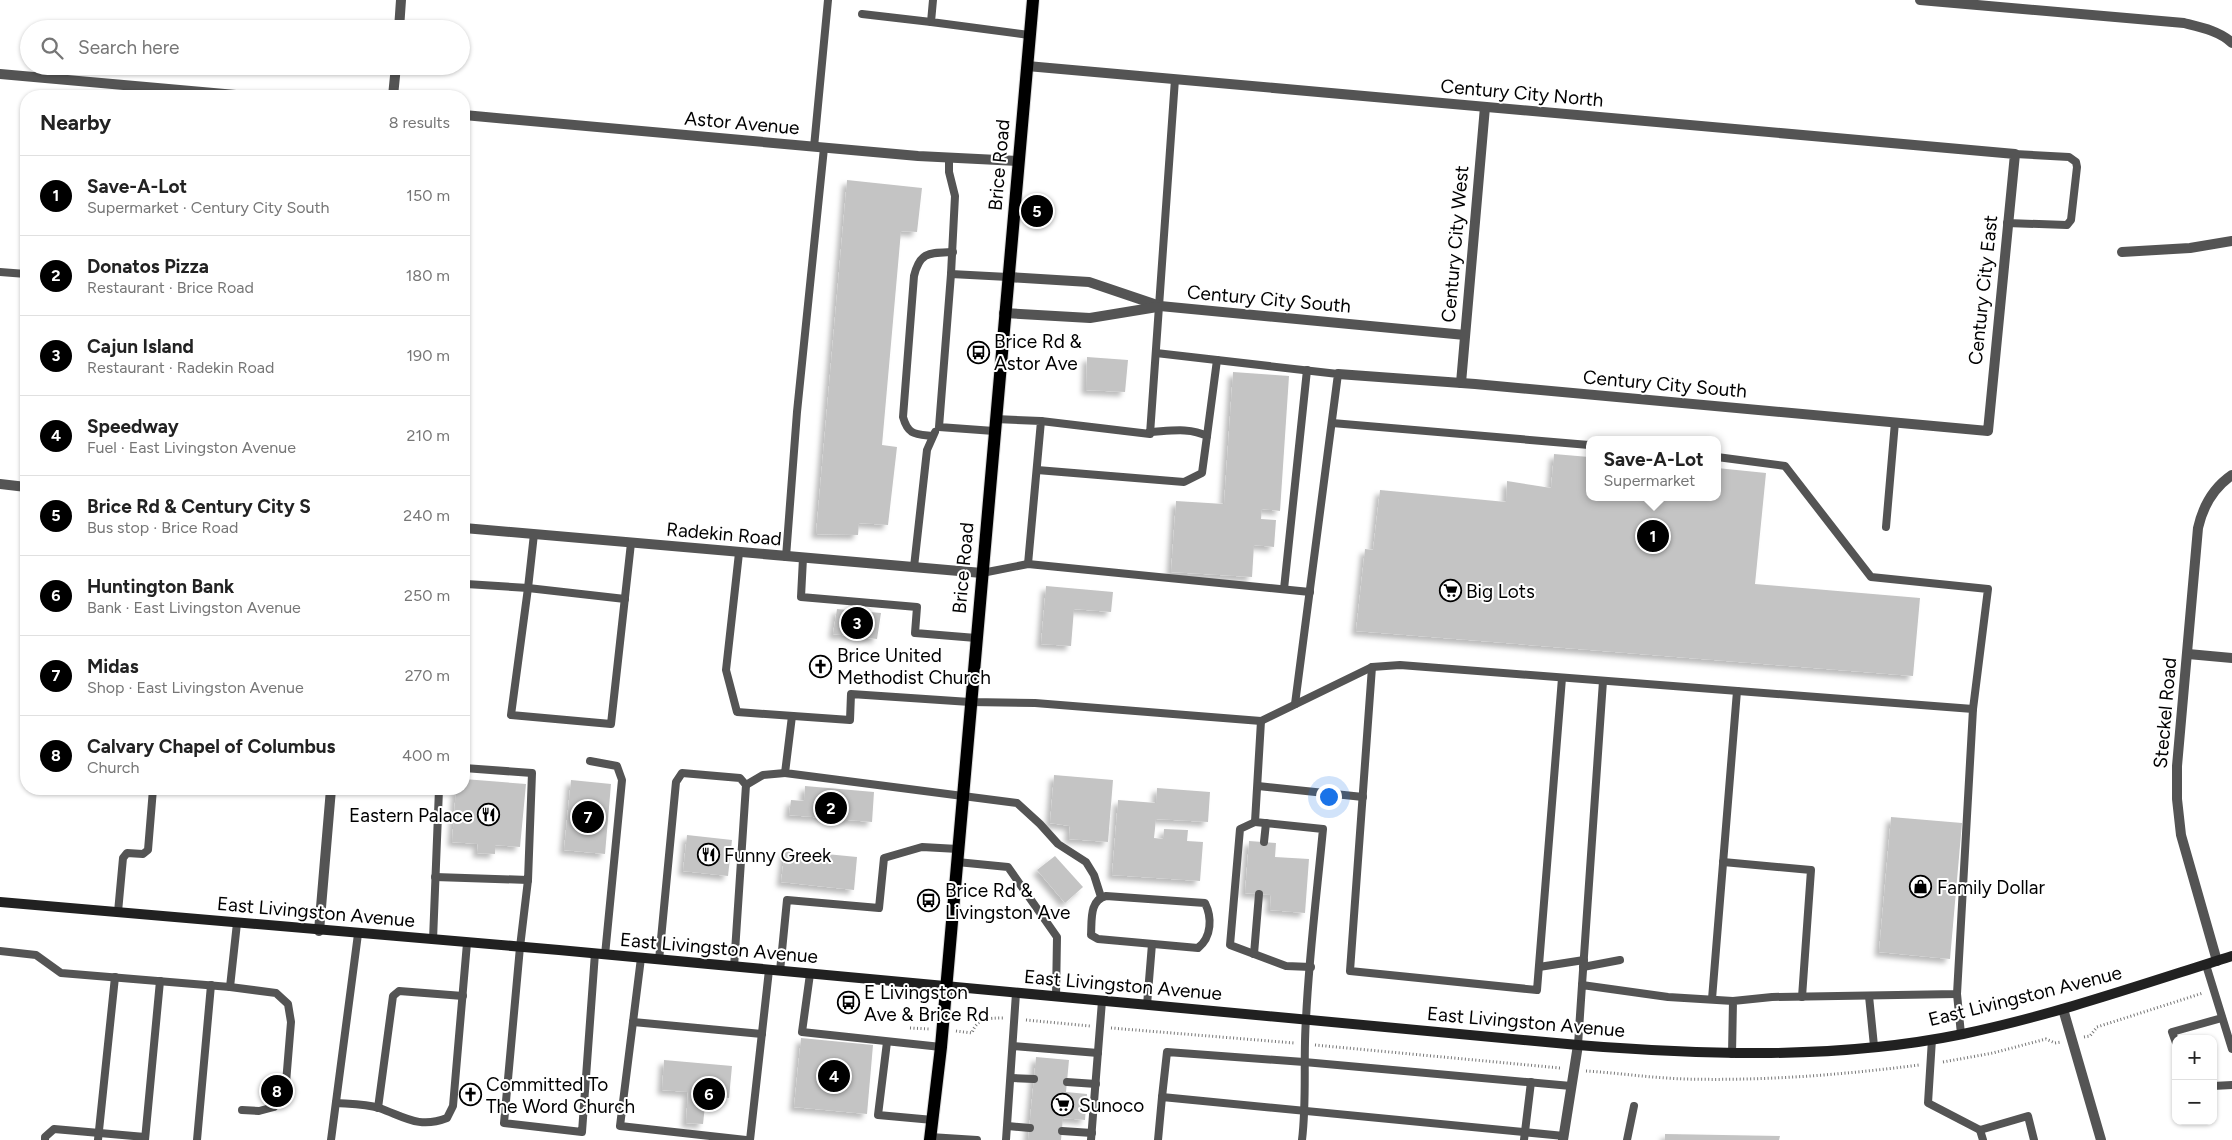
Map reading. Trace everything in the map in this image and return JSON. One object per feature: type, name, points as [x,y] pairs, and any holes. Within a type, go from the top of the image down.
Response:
[{"type":"main road","name":"Brice Road","points":[[930,1139],[941,1047],[994,425],[1033,0]]},
{"type":"main road","name":"East Livingston Avenue","points":[[0,902],[600,954],[1578,1045],[1665,1052],[1732,1054],[1804,1052],[1874,1046],[1962,1034],[2063,1009],[2232,956]]},
{"type":"street","points":[[400,20],[401,0]]},
{"type":"street","points":[[1920,0],[2184,23],[2206,28],[2232,43]]},
{"type":"street","name":"Century City North","points":[[1027,66],[2015,154]]},
{"type":"street","points":[[0,74],[180,90]]},
{"type":"street","points":[[394,90],[395,75]]},
{"type":"street","name":"Century City West","points":[[1461,383],[1485,107]]},
{"type":"street","name":"Astor Avenue","points":[[470,116],[819,147],[1018,161]]},
{"type":"street","name":"Century City East","points":[[1988,431],[2015,154]]},
{"type":"street","points":[[2122,252],[2190,248],[2232,241]]},
{"type":"street","name":"Century City South","points":[[1008,276],[1089,282],[1160,306],[1464,335]]},
{"type":"street","name":"Century City South","points":[[1004,313],[1090,318],[1160,306]]},
{"type":"street","name":"Century City South","points":[[1338,374],[1461,383],[1988,431]]},
{"type":"street","name":"Steckel Road","points":[[2217,961],[2190,873],[2181,835],[2177,800],[2177,766],[2198,528],[2202,513],[2218,486],[2232,475]]},
{"type":"street","points":[[0,484],[20,486]]},
{"type":"street","name":"Radekin Road","points":[[470,529],[982,573]]},
{"type":"street","points":[[2188,654],[2232,658]]},
{"type":"street","points":[[320,931],[331,795]]},
{"type":"street","points":[[2063,1009],[2102,1140]]},
{"type":"street","points":[[1563,1138],[1578,1045]]},
{"type":"lane","points":[[786,557],[819,147],[828,0]]},
{"type":"lane","points":[[931,22],[934,0]]},
{"type":"lane","points":[[862,14],[1029,35]]},
{"type":"lane","points":[[1150,432],[1175,79]]},
{"type":"lane","points":[[2007,223],[2067,226],[2071,220],[2076,162],[2070,158],[2015,154]]},
{"type":"lane","points":[[914,567],[927,450],[932,436],[939,427],[952,274],[955,196],[949,172],[949,157]]},
{"type":"lane","points":[[932,436],[914,434],[906,428],[903,417],[903,393],[916,265],[922,256],[931,253],[952,252]]},
{"type":"lane","points":[[0,272],[20,274]]},
{"type":"lane","points":[[952,274],[1008,276]]},
{"type":"lane","points":[[1156,353],[1338,374],[1295,704]]},
{"type":"lane","points":[[1037,470],[1184,482],[1202,473],[1217,360]]},
{"type":"lane","points":[[1284,589],[1307,370]]},
{"type":"lane","points":[[939,427],[1041,421],[1150,432],[1178,430],[1199,432],[1206,436]]},
{"type":"lane","points":[[1028,564],[1041,421]]},
{"type":"lane","points":[[1886,527],[1895,422]]},
{"type":"lane","points":[[1332,423],[1586,445]]},
{"type":"lane","points":[[1721,458],[1785,466],[1871,577],[1988,588],[1973,709],[1957,994],[1962,1034]]},
{"type":"lane","points":[[534,534],[510,715],[611,724],[631,543]]},
{"type":"lane","points":[[739,553],[726,670],[737,712],[850,720],[851,694],[970,702],[1035,703],[1261,721],[1372,667],[1400,665],[1973,709]]},
{"type":"lane","points":[[803,558],[801,598],[917,607],[915,633],[976,638]]},
{"type":"lane","points":[[982,573],[1028,564],[1310,592]]},
{"type":"lane","points":[[470,584],[528,588],[625,599]]},
{"type":"lane","points":[[1372,667],[1350,971],[1537,990],[1562,678]]},
{"type":"lane","points":[[1578,1045],[1603,681]]},
{"type":"lane","points":[[1712,999],[1738,691]]},
{"type":"lane","points":[[785,773],[792,716]]},
{"type":"lane","points":[[1255,822],[1261,721]]},
{"type":"lane","points":[[470,769],[532,774],[528,880],[504,1123],[582,1132],[600,954],[622,780],[617,766],[590,761]]},
{"type":"lane","points":[[659,960],[676,782],[682,773],[740,778],[746,785],[734,967]]},
{"type":"lane","points":[[746,785],[763,775],[785,773],[1016,803],[1040,824],[1058,844],[1086,862],[1094,875],[1101,897]]},
{"type":"lane","points":[[1258,786],[1363,797]]},
{"type":"lane","points":[[118,912],[123,858],[127,853],[143,854],[148,850],[153,795]]},
{"type":"lane","points":[[433,940],[439,795]]},
{"type":"lane","points":[[1302,1140],[1306,1110],[1304,1062],[1306,1020],[1323,829],[1255,822],[1240,829],[1230,945],[1286,966],[1310,968]]},
{"type":"lane","points":[[1264,842],[1266,824]]},
{"type":"lane","points":[[780,971],[787,900],[879,908],[884,858],[922,846],[1008,867],[1057,937],[1056,997]]},
{"type":"lane","points":[[1723,862],[1811,870],[1802,997]]},
{"type":"lane","points":[[435,877],[528,880]]},
{"type":"lane","points":[[1254,954],[1259,894]]},
{"type":"lane","points":[[1101,897],[1205,903],[1210,913],[1207,937],[1198,948],[1098,939],[1092,935],[1093,908],[1101,897]]},
{"type":"lane","points":[[230,987],[237,923]]},
{"type":"lane","points":[[331,1140],[358,934]]},
{"type":"lane","points":[[336,1103],[378,1108],[416,1122],[435,1123],[448,1118],[453,1106],[467,943]]},
{"type":"lane","points":[[1147,1005],[1152,944]]},
{"type":"lane","points":[[0,951],[36,954],[61,973],[211,985],[276,993],[288,1004],[291,1022],[285,1095],[274,1107],[259,1111],[242,1110]]},
{"type":"lane","points":[[641,958],[620,1126],[746,1140]]},
{"type":"lane","points":[[1539,967],[1620,960]]},
{"type":"lane","points":[[2206,965],[2232,1049]]},
{"type":"lane","points":[[750,1140],[769,970]]},
{"type":"lane","points":[[810,974],[802,1032],[941,1047]]},
{"type":"lane","points":[[99,1136],[114,978]]},
{"type":"lane","points":[[45,1140],[45,1137],[54,1129],[99,1136],[145,1138],[160,981]]},
{"type":"lane","points":[[197,1140],[211,985]]},
{"type":"lane","points":[[1582,985],[1668,997],[1734,1001],[1802,997],[1957,994]]},
{"type":"lane","points":[[378,1108],[393,996],[399,991],[463,996]]},
{"type":"lane","points":[[1006,1140],[1016,993]]},
{"type":"lane","points":[[1869,996],[1874,1046]]},
{"type":"lane","points":[[1062,1131],[1092,1136],[1102,1001]]},
{"type":"lane","points":[[1732,1054],[1734,1001]]},
{"type":"lane","points":[[2173,1035],[2172,1032],[2222,1018]]},
{"type":"lane","points":[[633,1022],[762,1034]]},
{"type":"lane","points":[[1932,1039],[1928,1103],[1980,1130],[2028,1116],[2034,1140]]},
{"type":"lane","points":[[887,1042],[878,1115],[932,1120]]},
{"type":"lane","points":[[1013,1046],[1098,1053]]},
{"type":"lane","points":[[1158,1140],[1167,1052],[1304,1062],[1571,1086]]},
{"type":"lane","points":[[1011,1078],[1034,1079]]},
{"type":"lane","points":[[1067,1082],[1096,1084]]},
{"type":"lane","points":[[1524,1140],[1531,1082]]},
{"type":"lane","points":[[2217,1086],[2232,1085]]},
{"type":"lane","points":[[1162,1097],[1525,1131],[1563,1138]]},
{"type":"lane","points":[[1627,1140],[1634,1106]]},
{"type":"lane","points":[[1008,1126],[1030,1128]]},
{"type":"lane","points":[[1980,1130],[1983,1140]]},
{"type":"lane","points":[[930,1139],[977,1140]]},
{"type":"building","points":[[847,180],[922,188],[917,232],[901,231],[882,445],[897,447],[888,525],[859,523],[858,535],[816,534]]},
{"type":"building","points":[[1087,357],[1128,360],[1125,392],[1086,390]]},
{"type":"building","points":[[1233,372],[1289,376],[1280,511],[1262,509],[1261,519],[1276,520],[1274,547],[1254,545],[1252,577],[1171,572],[1176,501],[1224,504]]},
{"type":"building","points":[[1554,454],[1586,457],[1586,501],[1721,501],[1721,468],[1766,473],[1755,584],[1920,598],[1913,676],[1356,631],[1365,549],[1373,550],[1380,490],[1506,502],[1507,481],[1551,488]]},
{"type":"building","points":[[1046,586],[1113,592],[1111,612],[1074,609],[1071,646],[1041,644]]},
{"type":"building","points":[[837,609],[881,613],[877,639],[833,634]]},
{"type":"building","points":[[1054,775],[1113,780],[1108,842],[1069,839],[1070,826],[1050,823]]},
{"type":"building","name":"Eastern Palace","points":[[470,779],[526,784],[520,847],[495,845],[495,854],[477,853],[478,844],[452,842],[456,795],[470,795]]},
{"type":"building","points":[[571,780],[611,784],[605,854],[564,850]]},
{"type":"building","points":[[805,786],[874,792],[872,822],[789,815],[791,800],[804,801]]},
{"type":"building","points":[[1157,788],[1210,792],[1208,822],[1156,819],[1154,838],[1163,839],[1164,829],[1188,830],[1187,841],[1203,842],[1200,881],[1112,875],[1118,800],[1156,803]]},
{"type":"building","name":"Family Dollar","points":[[1891,817],[1962,823],[1950,959],[1879,952]]},
{"type":"building","name":"Funny Greek","points":[[687,835],[732,840],[728,876],[683,871]]},
{"type":"building","points":[[1249,841],[1276,843],[1275,857],[1309,859],[1305,913],[1270,910],[1271,895],[1245,893]]},
{"type":"building","points":[[785,850],[857,857],[854,890],[781,882]]},
{"type":"building","points":[[1055,856],[1083,887],[1065,903],[1037,870]]},
{"type":"building","points":[[801,1038],[873,1045],[867,1114],[794,1107]]},
{"type":"building","name":"Sunoco","points":[[1036,1057],[1069,1060],[1066,1092],[1087,1094],[1085,1120],[1063,1118],[1061,1140],[1028,1140]]},
{"type":"building","points":[[664,1060],[732,1066],[729,1098],[706,1096],[703,1124],[686,1123],[688,1092],[662,1090]]},
{"type":"building","points":[[1665,1134],[1780,1136],[1779,1140],[1665,1140]]},
{"type":"place","name":"Brice Rd & Century City S","points":[[1037,211]]},
{"type":"place","name":"Brice Rd & Astor Ave","points":[[978,352]]},
{"type":"place","name":"Save-A-Lot","points":[[1653,536]]},
{"type":"place","name":"Big Lots","points":[[1450,591]]},
{"type":"place","name":"Cajun Island","points":[[857,623]]},
{"type":"place","name":"Brice United Methodist Church","points":[[821,666]]},
{"type":"place","name":"Donatos Pizza","points":[[831,808]]},
{"type":"place","name":"Eastern Palace","points":[[489,815]]},
{"type":"place","name":"Midas","points":[[588,817]]},
{"type":"place","name":"Funny Greek","points":[[708,855]]},
{"type":"place","name":"Family Dollar","points":[[1921,887]]},
{"type":"place","name":"Brice Rd & Livingston Ave","points":[[929,901]]},
{"type":"place","name":"E Livingston Ave & Brice Rd","points":[[848,1003]]},
{"type":"place","name":"Speedway","points":[[834,1076]]},
{"type":"place","name":"Calvary Chapel of Columbus","points":[[277,1091]]},
{"type":"place","name":"Huntington Bank","points":[[709,1094]]},
{"type":"place","name":"Committed To The Word Church","points":[[470,1095]]},
{"type":"place","name":"Sunoco","points":[[1063,1105]]}]
